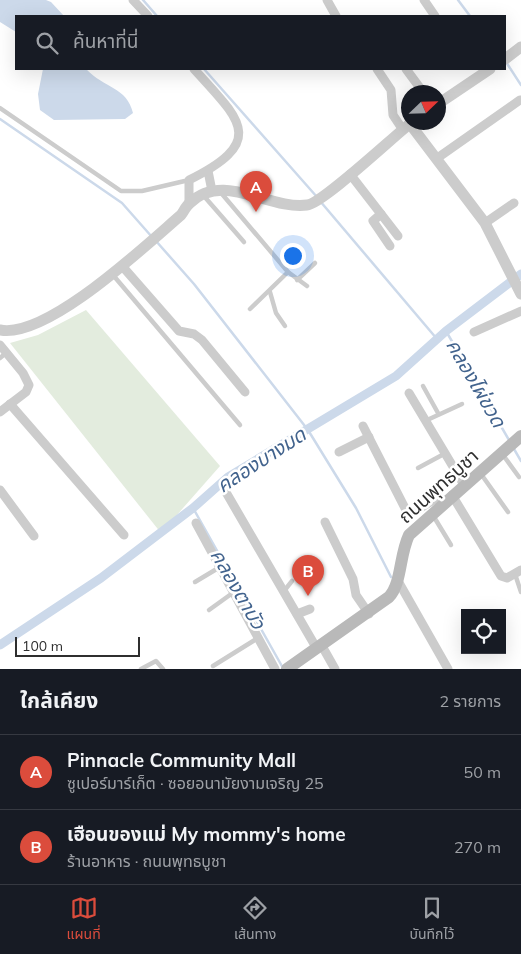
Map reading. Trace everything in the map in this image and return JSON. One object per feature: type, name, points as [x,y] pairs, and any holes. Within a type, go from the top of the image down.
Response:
[{"type":"main road","name":"ถนนพุทธบูชา","points":[[288,668],[390,597],[398,581],[400,556],[410,535],[449,498],[521,436]]},
{"type":"street","points":[[133,0],[147,15]]},
{"type":"street","points":[[327,0],[335,15]]},
{"type":"street","points":[[424,0],[434,15]]},
{"type":"street","points":[[507,57],[521,47]]},
{"type":"street","points":[[189,203],[189,180],[208,171],[236,146],[241,133],[240,124],[195,70]]},
{"type":"street","points":[[377,70],[391,90],[393,115],[401,123]]},
{"type":"street","points":[[407,70],[418,85]]},
{"type":"street","points":[[446,97],[476,73]]},
{"type":"street","points":[[436,159],[520,100]]},
{"type":"street","points":[[0,330],[10,332],[31,326],[114,274],[181,215],[189,203],[211,191],[288,204],[313,204],[404,130]]},
{"type":"street","points":[[408,130],[436,159],[485,223],[521,294]]},
{"type":"street","points":[[208,171],[211,191]]},
{"type":"street","points":[[350,174],[398,236]]},
{"type":"street","points":[[485,223],[514,204]]},
{"type":"street","points":[[381,214],[373,222],[390,246]]},
{"type":"street","points":[[123,267],[179,331],[194,334],[202,340],[245,392]]},
{"type":"street","points":[[474,332],[521,311]]},
{"type":"street","points":[[0,345],[3,356],[23,373],[28,385],[26,392],[0,412]]},
{"type":"street","points":[[409,393],[464,485]]},
{"type":"street","points":[[10,404],[124,535]]},
{"type":"street","points":[[363,426],[407,512],[412,513],[437,498],[449,498],[498,572],[506,578],[518,572]]},
{"type":"street","points":[[338,452],[369,437]]},
{"type":"street","points":[[0,490],[34,536]]},
{"type":"street","points":[[227,494],[297,614],[335,669]]},
{"type":"street","points":[[325,522],[353,579],[356,595],[368,614]]},
{"type":"street","points":[[196,523],[259,637],[274,669]]},
{"type":"street","points":[[398,581],[408,595],[448,669]]},
{"type":"street","points":[[297,614],[310,609]]},
{"type":"lane","points":[[0,108],[120,191],[142,191],[189,180]]},
{"type":"lane","points":[[211,191],[244,242]]},
{"type":"lane","points":[[211,191],[288,272],[307,286]]},
{"type":"lane","points":[[297,280],[315,263]]},
{"type":"lane","points":[[250,309],[270,292],[288,272]]},
{"type":"lane","points":[[114,274],[240,425]]},
{"type":"lane","points":[[270,292],[276,313],[285,326]]},
{"type":"lane","points":[[423,386],[438,413]]},
{"type":"lane","points":[[424,421],[438,413],[462,404]]},
{"type":"lane","points":[[505,450],[519,477]]},
{"type":"lane","points":[[418,468],[444,454]]},
{"type":"lane","points":[[480,473],[508,512]]},
{"type":"lane","points":[[432,514],[451,546]]},
{"type":"lane","points":[[195,582],[220,567]]},
{"type":"lane","points":[[518,572],[521,592]]},
{"type":"lane","points":[[284,591],[292,581]]},
{"type":"lane","points":[[209,610],[234,592]]},
{"type":"lane","points":[[213,666],[259,637]]},
{"type":"lane","points":[[141,669],[156,661],[163,669]]},
{"type":"shaded area","points":[[86,310],[220,466],[161,533],[10,343],[38,335]]},
{"type":"water","points":[[0,0],[46,0],[51,2],[63,15],[15,15],[15,31],[0,22]]},
{"type":"water","points":[[43,70],[87,70],[126,98],[133,113],[125,119],[54,120],[40,110],[38,94]]},
{"type":"waterway","points":[[143,0],[156,15]]},
{"type":"waterway","points":[[458,0],[469,15]]},
{"type":"waterway","points":[[506,62],[521,85]]},
{"type":"waterway","points":[[205,70],[317,197]]},
{"type":"waterway","points":[[0,119],[122,203],[152,237]]},
{"type":"waterway","points":[[320,201],[437,339]]},
{"type":"waterway","points":[[156,241],[194,284],[308,430],[356,508],[391,577]]},
{"type":"waterway","name":"คลองบางมด","points":[[0,645],[101,578],[193,508],[228,477],[396,376],[446,331],[521,274]]},
{"type":"waterway","name":"คลองไผ่ขวด","points":[[446,331],[509,440]]},
{"type":"waterway","name":"คลองไผ่ขวด","points":[[514,449],[521,461]]},
{"type":"waterway","name":"คลองตาบัว","points":[[193,508],[283,668]]},
{"type":"place","name":"Pinnacle Community Mall","points":[[256,212]]},
{"type":"place","name":"เฮือนของแม่ My mommy's home","points":[[308,596]]}]
